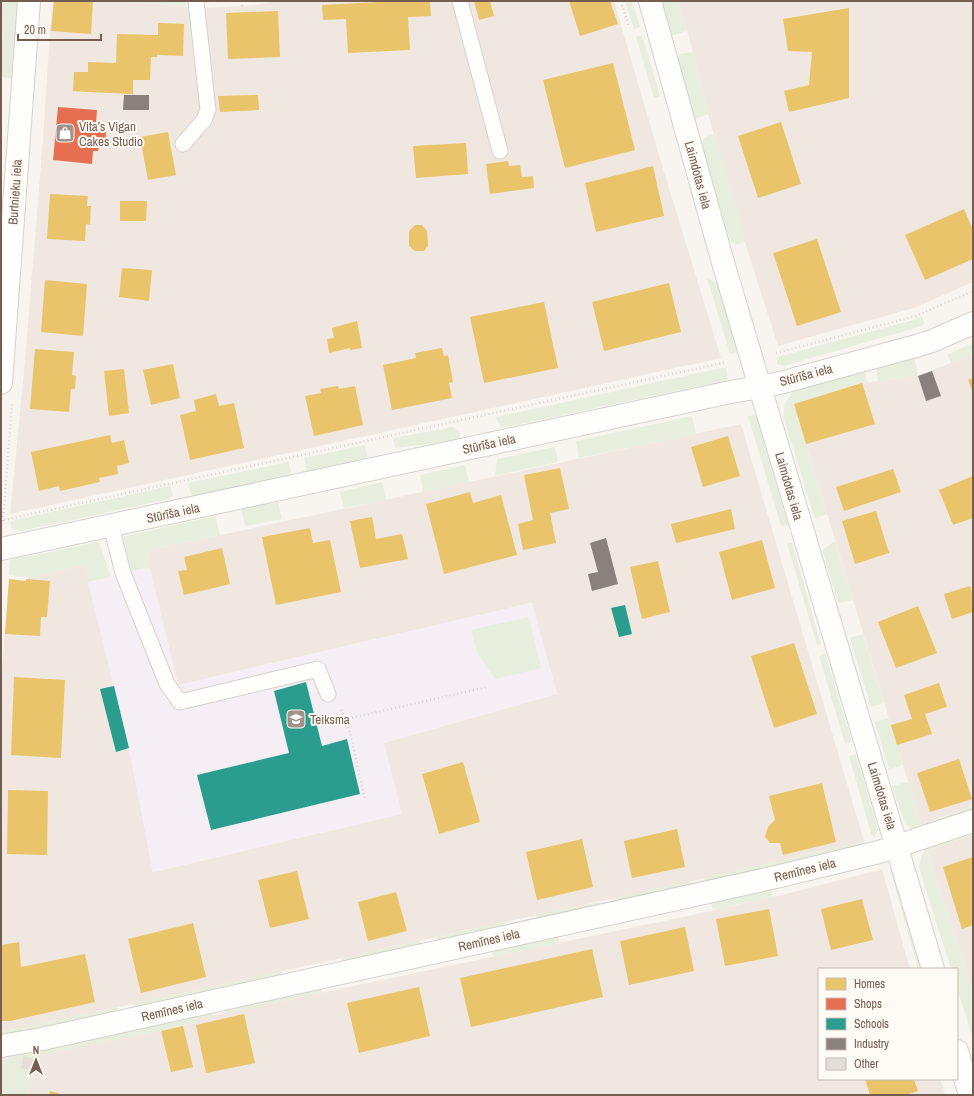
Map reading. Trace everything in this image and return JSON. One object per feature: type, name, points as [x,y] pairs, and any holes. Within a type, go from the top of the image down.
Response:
[{"type":"street","name":"Burtnieku iela","points":[[1,383],[29,1]]},
{"type":"street","name":"Laimdotas iela","points":[[650,1],[759,386],[933,968]]},
{"type":"street","name":"Stūrīša iela","points":[[1,549],[780,382],[916,346],[973,324]]},
{"type":"street","name":"Remīnes iela","points":[[1,1046],[42,1039],[776,877],[897,846],[973,821]]},
{"type":"street","points":[[958,1054],[970,1095]]},
{"type":"lane","points":[[183,144],[204,120],[208,110],[196,1]]},
{"type":"lane","points":[[460,1],[500,151]]},
{"type":"lane","points":[[111,526],[126,581],[168,684],[180,702],[318,669],[328,694]]},
{"type":"path","points":[[242,1],[242,6]]},
{"type":"path","points":[[3,520],[467,418],[751,357],[774,354],[916,316],[973,291]]},
{"type":"path","points":[[347,719],[487,687]]},
{"type":"path","points":[[328,694],[347,719],[365,800]]},
{"type":"shaded area","points":[[1,1],[5,1],[1,50]]},
{"type":"shaded area","points":[[52,1],[118,1],[203,8],[254,5],[279,1],[614,1],[721,358],[10,514],[24,371],[43,139]]},
{"type":"shaded area","points":[[678,1],[973,1],[973,282],[914,308],[778,346],[748,252],[708,114],[693,52]]},
{"type":"shaded area","points":[[973,354],[973,806],[921,825],[794,404],[862,383],[918,376]]},
{"type":"shaded area","points":[[741,424],[864,841],[697,880],[1,1032],[1,680],[9,579],[26,581],[28,578],[85,564],[129,748],[153,872],[401,814],[383,743],[557,694],[531,603],[178,685],[147,559],[150,550]]},
{"type":"shaded area","name":"Teiksma","points":[[150,568],[178,685],[532,603],[557,694],[384,743],[402,814],[153,872],[129,748],[88,582]]},
{"type":"shaded area","points":[[973,835],[973,991],[927,851]]},
{"type":"shaded area","points":[[882,869],[910,968],[818,968],[818,1080],[941,1080],[945,1095],[28,1095],[39,1055],[183,1026],[196,1019],[697,914],[790,893]]},
{"type":"green space","points":[[5,1],[20,1],[16,79],[1,77],[1,50]]},
{"type":"green space","points":[[118,1],[185,1],[186,6]]},
{"type":"green space","points":[[625,1],[632,1],[640,27],[634,29]]},
{"type":"green space","points":[[661,1],[678,1],[687,31],[671,36]]},
{"type":"green space","points":[[642,35],[660,96],[654,98],[636,37]]},
{"type":"green space","points":[[693,52],[708,114],[698,118],[693,117],[677,60],[680,54]]},
{"type":"green space","points":[[715,134],[746,241],[736,245],[730,240],[701,143],[705,137]]},
{"type":"green space","points":[[707,278],[719,284],[738,352],[730,354]]},
{"type":"green space","points":[[922,316],[924,324],[919,327],[784,366],[777,364],[777,357],[917,319]]},
{"type":"green space","points":[[973,343],[973,354],[951,363],[947,355]]},
{"type":"green space","points":[[914,356],[918,376],[878,381],[876,369]]},
{"type":"green space","points":[[726,367],[728,380],[501,428],[496,417]]},
{"type":"green space","points":[[864,371],[868,383],[862,383],[794,404],[827,514],[815,519],[783,416],[785,403],[794,390]]},
{"type":"green space","points":[[756,415],[788,525],[781,526],[748,416]]},
{"type":"green space","points":[[692,416],[696,434],[579,458],[576,441]]},
{"type":"green space","points":[[453,427],[459,431],[461,440],[395,448],[393,438]]},
{"type":"green space","points":[[365,445],[368,460],[307,474],[304,458]]},
{"type":"green space","points":[[555,447],[558,462],[495,476],[497,459]]},
{"type":"green space","points":[[289,462],[291,472],[288,477],[194,497],[190,492],[188,483]]},
{"type":"green space","points":[[465,465],[469,482],[423,492],[420,475]]},
{"type":"green space","points":[[382,482],[386,500],[344,508],[340,492]]},
{"type":"green space","points":[[170,486],[173,495],[169,499],[21,531],[11,528],[10,521]]},
{"type":"green space","points":[[278,501],[282,519],[245,526],[241,509]]},
{"type":"green space","points":[[215,516],[220,535],[150,550],[147,559],[150,568],[131,571],[123,537]]},
{"type":"green space","points":[[835,541],[853,600],[838,603],[822,550]]},
{"type":"green space","points":[[99,542],[111,577],[88,582],[85,564],[28,578],[9,575],[10,560]]},
{"type":"green space","points":[[792,543],[821,644],[817,645],[787,544]]},
{"type":"green space","points":[[529,617],[541,668],[495,679],[477,653],[471,630]]},
{"type":"green space","points":[[863,634],[884,703],[871,707],[850,638]]},
{"type":"green space","points":[[825,653],[852,742],[845,744],[819,656]]},
{"type":"green space","points":[[889,718],[903,765],[889,769],[875,722]]},
{"type":"green space","points":[[856,754],[878,830],[874,838],[871,833],[849,756]]},
{"type":"green space","points":[[908,782],[921,825],[973,806],[973,809],[914,831],[905,824],[892,786]]},
{"type":"green space","points":[[973,829],[973,835],[927,851],[973,991],[973,1039],[958,991],[958,968],[951,968],[919,867],[925,845]]},
{"type":"green space","points":[[864,841],[864,847],[705,883],[705,878]]},
{"type":"green space","points":[[893,868],[921,968],[918,968],[890,869]]},
{"type":"green space","points":[[690,881],[691,885],[616,902],[615,898]]},
{"type":"green space","points":[[771,891],[772,897],[713,910],[711,903]]},
{"type":"green space","points":[[599,902],[599,907],[537,919],[536,915]]},
{"type":"green space","points":[[504,922],[504,927],[438,942],[437,937]]},
{"type":"green space","points":[[558,936],[559,943],[494,957],[492,950]]},
{"type":"green space","points":[[420,941],[421,944],[343,962],[342,958]]},
{"type":"green space","points":[[281,971],[283,976],[134,1010],[133,1004]]},
{"type":"green space","points":[[322,989],[322,993],[225,1013],[224,1009]]},
{"type":"green space","points":[[118,1007],[119,1013],[1,1037],[1,1032]]},
{"type":"green space","points":[[212,1011],[212,1016],[196,1019],[197,1022],[161,1031],[40,1055],[28,1095],[1,1095],[1,1054]],"holes":[[[23,1057],[34,1059],[31,1071],[21,1068]]]},
{"type":"building: Homes","points":[[54,1],[93,1],[91,34],[51,31]]},
{"type":"building: Homes","points":[[430,1],[431,16],[408,17],[410,50],[348,53],[346,19],[323,20],[322,5]]},
{"type":"building: Homes","points":[[474,1],[490,1],[494,16],[479,20]]},
{"type":"building: Homes","points":[[569,1],[610,1],[618,24],[580,36]]},
{"type":"building: Homes","points":[[849,8],[849,98],[789,112],[784,91],[809,85],[812,52],[788,51],[783,19]]},
{"type":"building: Homes","points":[[278,11],[280,57],[228,59],[226,13]]},
{"type":"building: Homes","points":[[158,23],[184,24],[183,56],[157,55],[157,57],[151,57],[150,80],[133,80],[133,94],[73,91],[74,72],[88,72],[88,62],[116,63],[117,34],[158,35]]},
{"type":"building: Homes","points":[[613,63],[635,150],[565,168],[543,80]]},
{"type":"building: Homes","points":[[258,95],[259,110],[220,112],[218,96]]},
{"type":"building: Homes","points":[[781,122],[801,184],[758,198],[738,136]]},
{"type":"building: Homes","points":[[168,132],[176,175],[148,180],[140,137]]},
{"type":"building: Homes","points":[[466,143],[468,174],[416,178],[413,146]]},
{"type":"building: Homes","points":[[508,161],[509,166],[520,165],[522,177],[533,176],[534,188],[490,194],[486,164]]},
{"type":"building: Homes","points":[[653,166],[664,216],[596,232],[585,183]]},
{"type":"building: Homes","points":[[50,194],[88,196],[87,206],[91,206],[90,225],[86,224],[85,241],[47,239]]},
{"type":"building: Homes","points":[[120,201],[147,201],[146,221],[120,221]]},
{"type":"building: Homes","points":[[964,209],[973,230],[973,259],[925,280],[905,235]]},
{"type":"building: Homes","points":[[415,225],[422,225],[427,231],[428,246],[424,251],[415,251],[409,246],[409,231]]},
{"type":"building: Homes","points":[[817,239],[841,312],[797,326],[773,253]]},
{"type":"building: Homes","points":[[122,268],[152,270],[149,301],[119,297]]},
{"type":"building: Homes","points":[[45,280],[87,284],[83,336],[41,332]]},
{"type":"building: Homes","points":[[669,283],[681,332],[604,351],[592,302]]},
{"type":"building: Homes","points":[[544,302],[558,368],[484,383],[470,317]]},
{"type":"building: Homes","points":[[357,321],[362,348],[350,350],[350,348],[329,353],[327,339],[334,338],[332,328]]},
{"type":"building: Homes","points":[[442,348],[444,356],[448,355],[453,382],[449,383],[452,398],[392,410],[383,365],[416,358],[415,353]]},
{"type":"building: Homes","points":[[35,349],[74,352],[72,375],[76,376],[75,389],[71,389],[69,412],[30,409]]},
{"type":"building: Homes","points":[[173,364],[180,398],[151,405],[143,370]]},
{"type":"building: Homes","points":[[124,369],[129,413],[109,416],[104,371]]},
{"type":"building: Homes","points":[[973,378],[973,392],[968,380]]},
{"type":"building: Homes","points":[[862,383],[875,424],[806,444],[794,404]]},
{"type":"building: Homes","points":[[338,386],[339,389],[355,386],[363,425],[314,436],[305,396],[321,393],[320,389]]},
{"type":"building: Homes","points":[[216,394],[219,406],[234,403],[244,448],[190,460],[180,415],[196,411],[194,400]]},
{"type":"building: Homes","points":[[110,435],[112,443],[124,440],[129,463],[117,466],[118,474],[99,478],[100,482],[60,491],[59,486],[39,491],[31,452]]},
{"type":"building: Homes","points":[[728,436],[740,476],[703,487],[691,447]]},
{"type":"building: Homes","points":[[560,468],[569,509],[550,513],[556,543],[523,550],[518,524],[533,520],[524,475]]},
{"type":"building: Homes","points":[[893,469],[901,492],[844,511],[836,487]]},
{"type":"building: Homes","points":[[973,476],[973,518],[953,525],[939,490]]},
{"type":"building: Homes","points":[[470,492],[473,503],[501,495],[517,555],[444,574],[426,504]]},
{"type":"building: Homes","points":[[731,509],[735,529],[676,543],[671,524]]},
{"type":"building: Homes","points":[[876,511],[889,553],[855,564],[842,521]]},
{"type":"building: Homes","points":[[372,517],[376,539],[402,534],[408,559],[360,568],[350,521]]},
{"type":"building: Homes","points":[[310,528],[313,543],[330,540],[341,592],[276,605],[262,537]]},
{"type":"building: Homes","points":[[762,540],[775,588],[732,600],[719,552]]},
{"type":"building: Homes","points":[[222,548],[230,584],[184,595],[178,571],[187,570],[184,557]]},
{"type":"building: Homes","points":[[658,561],[670,612],[642,619],[630,567]]},
{"type":"building: Homes","points":[[9,579],[50,581],[47,617],[41,617],[40,636],[5,634]]},
{"type":"building: Homes","points":[[970,586],[973,596],[973,612],[952,619],[944,594]]},
{"type":"building: Homes","points":[[918,606],[937,653],[896,668],[878,622]]},
{"type":"building: Homes","points":[[794,643],[817,714],[774,728],[751,656]]},
{"type":"building: Homes","points":[[14,677],[65,680],[61,758],[11,755]]},
{"type":"building: Homes","points":[[939,683],[947,707],[925,714],[932,734],[897,745],[891,725],[912,719],[904,695]]},
{"type":"building: Homes","points":[[959,759],[972,799],[930,812],[917,773]]},
{"type":"building: Homes","points":[[463,762],[480,822],[439,834],[422,774]]},
{"type":"building: Homes","points":[[822,783],[836,842],[783,855],[780,843],[770,843],[765,837],[768,827],[775,820],[769,796]]},
{"type":"building: Homes","points":[[8,790],[48,791],[47,855],[7,854]]},
{"type":"building: Homes","points":[[677,829],[685,867],[632,878],[624,841]]},
{"type":"building: Homes","points":[[582,839],[593,887],[537,900],[526,852]]},
{"type":"building: Homes","points":[[973,857],[973,925],[962,929],[943,867]]},
{"type":"building: Homes","points":[[297,871],[309,919],[270,928],[258,880]]},
{"type":"building: Homes","points":[[396,892],[407,931],[368,941],[358,902]]},
{"type":"building: Homes","points":[[862,899],[873,940],[831,950],[821,909]]},
{"type":"building: Homes","points":[[769,909],[778,956],[725,966],[716,919]]},
{"type":"building: Homes","points":[[193,923],[206,977],[141,993],[128,939]]},
{"type":"building: Homes","points":[[685,927],[694,971],[629,985],[620,941]]},
{"type":"building: Homes","points":[[19,942],[21,967],[85,954],[95,1002],[10,1021],[1,1021],[1,945]]},
{"type":"building: Homes","points":[[592,949],[603,997],[471,1027],[460,978]]},
{"type":"building: Homes","points":[[419,987],[430,1036],[359,1053],[347,1003]]},
{"type":"building: Homes","points":[[244,1014],[255,1063],[206,1073],[196,1025]]},
{"type":"building: Homes","points":[[183,1026],[193,1067],[171,1072],[161,1031]]},
{"type":"building: Homes","points":[[865,1080],[914,1080],[918,1091],[906,1095],[870,1095]]},
{"type":"building: Homes","points":[[50,1091],[64,1095],[49,1095]]},
{"type":"building: Shops","points":[[58,107],[97,110],[96,123],[101,124],[100,132],[106,132],[105,146],[99,145],[98,151],[93,151],[92,164],[53,160]]},
{"type":"building: Schools","points":[[625,605],[632,634],[619,637],[611,608]]},
{"type":"building: Schools","points":[[306,682],[322,746],[347,739],[360,794],[211,830],[197,775],[289,753],[274,691]]},
{"type":"building: Schools","points":[[114,686],[129,748],[116,752],[100,689]]},
{"type":"building: Industry","points":[[124,95],[149,95],[149,110],[123,110]]},
{"type":"building: Industry","points":[[932,371],[941,396],[926,401],[918,376]]},
{"type":"building: Industry","points":[[606,538],[618,584],[592,591],[588,574],[598,572],[590,543]]},
{"type":"building: Other","points":[[23,1056],[34,1059],[31,1071],[21,1068]]},
{"type":"place","name":"Vita’s Vigan Cakes Studio","points":[[65,133]]},
{"type":"place","name":"Teiksma","points":[[296,719]]}]
